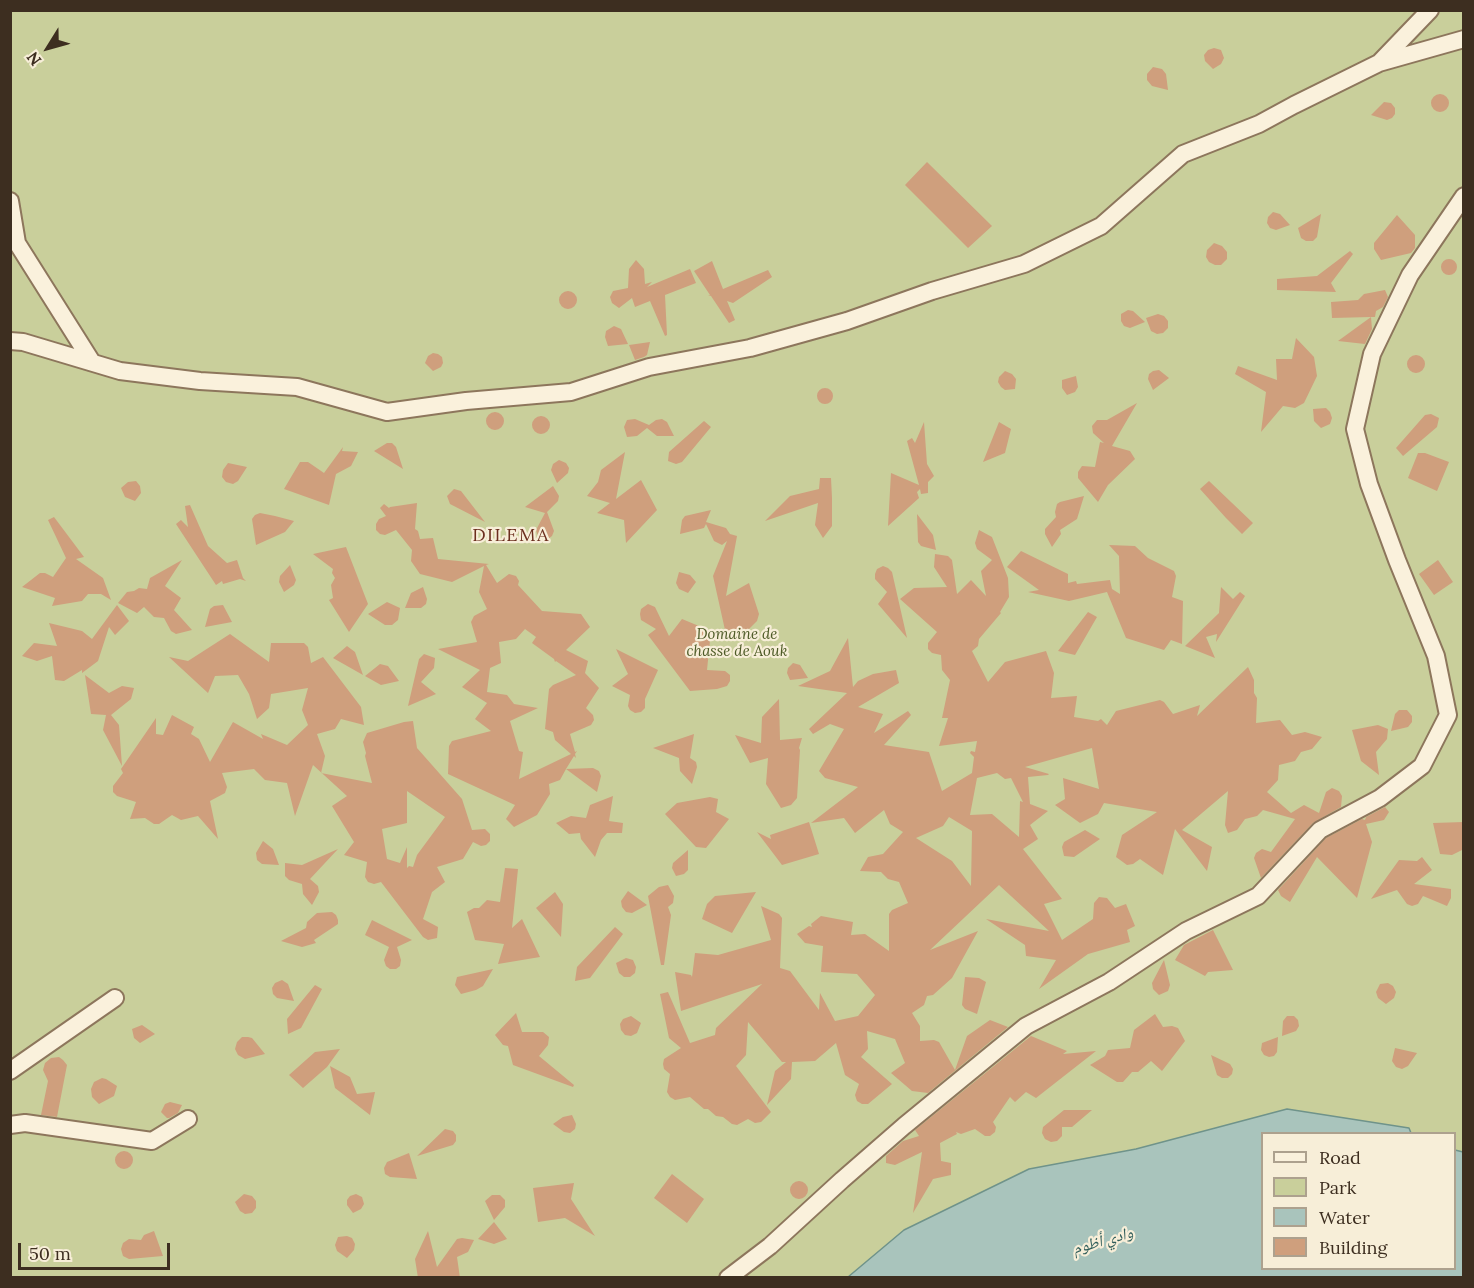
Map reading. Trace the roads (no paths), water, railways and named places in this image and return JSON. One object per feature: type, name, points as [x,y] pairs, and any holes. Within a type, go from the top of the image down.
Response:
[{"type":"street","points":[[1379,63],[1430,10]]},
{"type":"street","points":[[10,341],[23,342],[120,371],[200,381],[297,387],[387,412],[466,401],[571,392],[649,368],[750,348],[836,324],[932,291],[1024,264],[1101,226],[1183,154],[1259,124],[1379,63],[1464,39]]},
{"type":"street","points":[[728,1278],[770,1246],[904,1126],[1026,1026],[1109,982],[1186,931],[1258,896],[1320,831],[1380,798],[1422,766],[1448,715],[1436,656],[1369,484],[1355,429],[1372,354],[1410,275],[1464,196]]},
{"type":"street","points":[[10,201],[17,243],[92,362]]},
{"type":"street","points":[[10,1071],[115,998]]},
{"type":"street","points":[[10,1125],[25,1123],[152,1140],[189,1119]]},
{"type":"water","name":"وادي أظوم","points":[[1287,1109],[1409,1128],[1411,1132],[1261,1132],[1261,1270],[1456,1270],[1456,1150],[1463,1152],[1463,1277],[848,1277],[904,1230],[1029,1169],[1136,1149]]},
{"type":"district","name":"DILEMA","points":[[511,536]]},
{"type":"park label","name":"Domaine de chasse de Aouk","points":[[737,644]]}]
